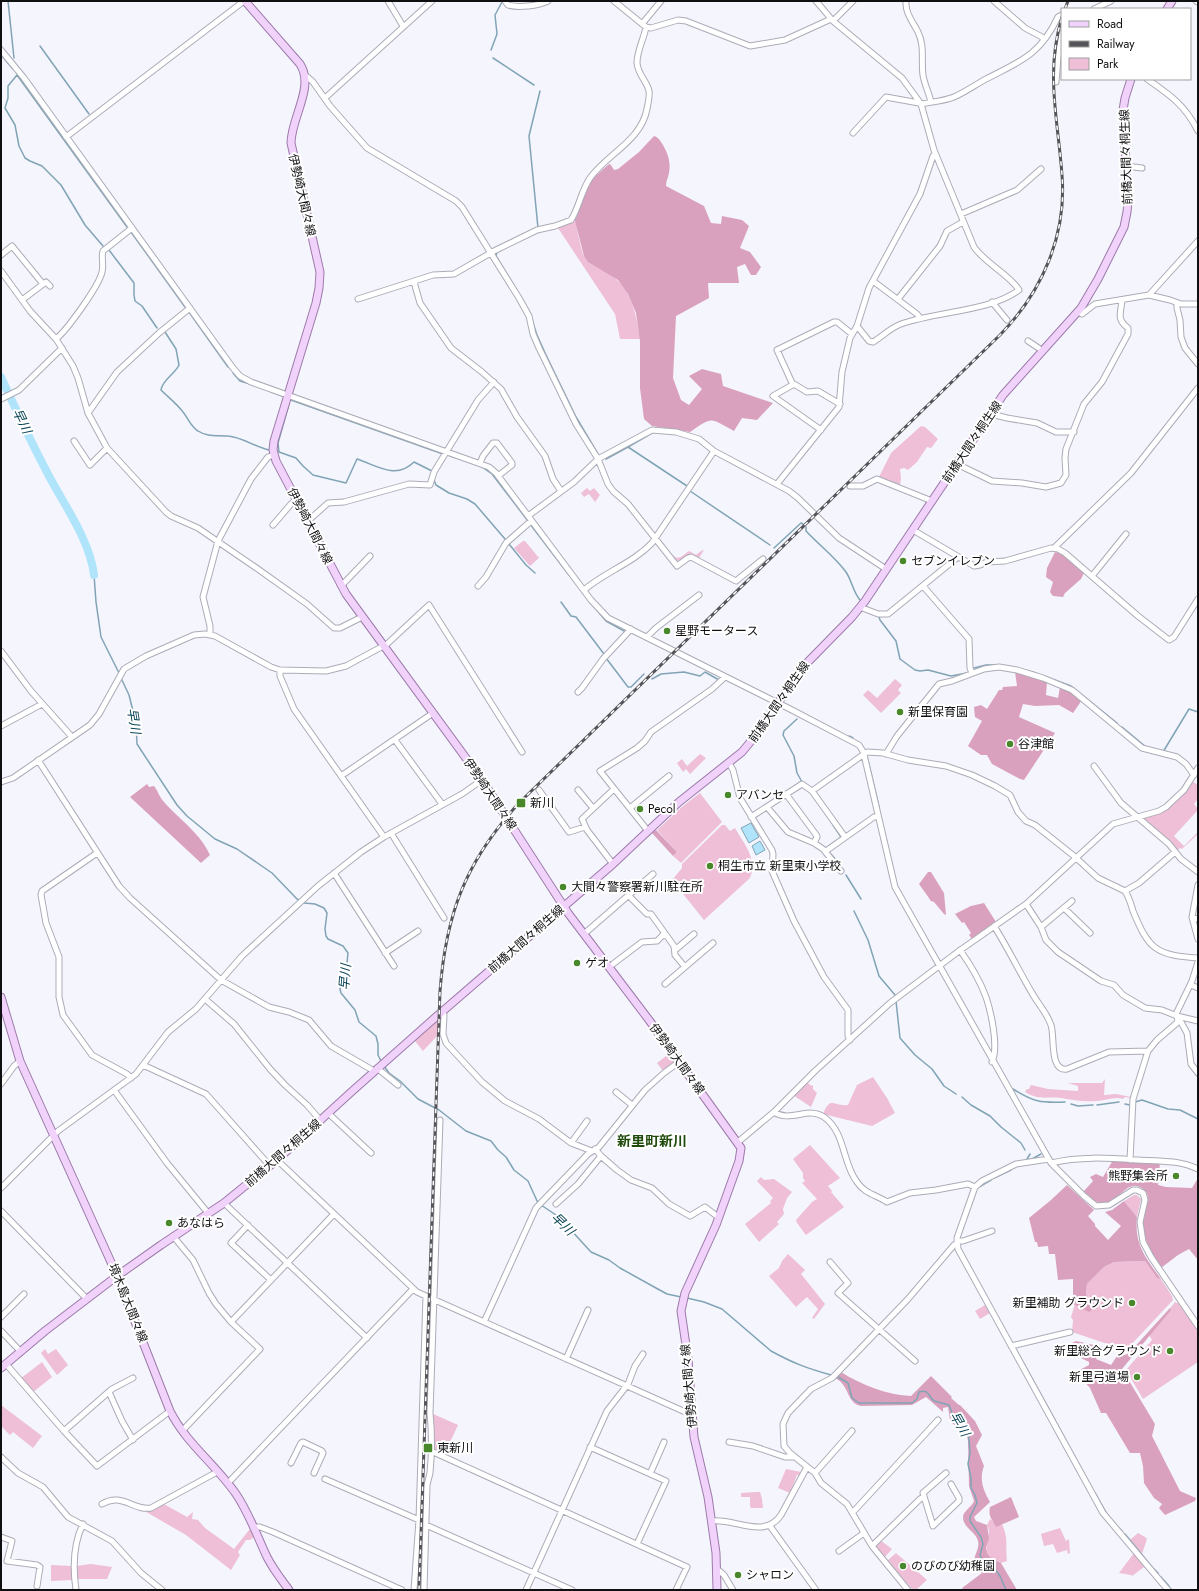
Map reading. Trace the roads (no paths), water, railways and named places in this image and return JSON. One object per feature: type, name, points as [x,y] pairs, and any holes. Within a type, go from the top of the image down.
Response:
[{"type":"main road","points":[[244,1],[300,64],[305,75]]},
{"type":"main road","name":"伊勢崎大間々線","points":[[305,75],[304,88],[292,132],[291,143],[317,259],[320,283],[316,303],[274,441],[274,455],[340,585],[482,780],[564,906],[741,1148],[741,1156],[718,1217],[682,1301],[681,1316],[688,1359],[696,1448],[708,1497],[712,1521],[717,1569],[717,1590]]},
{"type":"main road","name":"前橋大間々桐生線","points":[[3,1366],[117,1276],[224,1202],[270,1166],[379,1067],[613,864],[686,796],[729,763],[749,745],[807,662],[860,607],[991,414],[1016,380],[1078,312],[1098,279],[1124,227],[1128,207],[1123,110],[1125,98],[1132,80]]},
{"type":"main road","name":"境木島大間々線","points":[[1,997],[20,1061],[117,1276],[170,1411],[182,1431],[237,1495],[268,1558],[288,1590]]},
{"type":"street","points":[[66,137],[244,1]]},
{"type":"street","points":[[388,1],[403,26]]},
{"type":"street","points":[[325,98],[332,94],[403,26],[432,1]]},
{"type":"street","points":[[505,1],[508,5],[516,6],[548,1]]},
{"type":"street","points":[[614,1],[644,26],[650,28],[682,20],[750,46],[785,40],[832,20],[853,1]]},
{"type":"street","points":[[358,300],[433,275],[454,274],[490,253],[537,230],[555,226],[571,220],[590,178],[631,139],[642,123],[647,110],[648,91],[640,74],[638,57],[644,26],[661,1]]},
{"type":"street","points":[[816,1],[832,20],[902,78],[920,103],[935,154],[976,251],[1019,290],[977,308],[920,318],[893,328],[874,342],[869,341],[857,326]]},
{"type":"street","points":[[906,1],[906,9],[920,37],[923,51],[924,76],[931,102]]},
{"type":"street","points":[[994,1],[1025,28],[1042,37],[1044,40]]},
{"type":"street","points":[[1096,8],[1111,1]]},
{"type":"street","points":[[853,133],[886,97],[920,103],[953,97],[1020,62],[1050,34],[1058,16],[1061,15]]},
{"type":"street","points":[[1056,82],[1061,39]]},
{"type":"street","points":[[1,50],[24,78],[240,376],[251,382],[489,467],[498,476],[605,616],[859,745],[864,753],[895,887],[992,1062],[1050,1161],[1084,1196],[1096,1206],[1109,1206],[1132,1190],[1137,1190],[1143,1193],[1145,1200],[1140,1222],[1143,1242],[1150,1257],[1198,1326]]},
{"type":"street","points":[[305,75],[313,82],[344,123],[367,148],[459,203],[526,311],[533,334],[563,398],[576,424],[598,459],[610,488],[628,504],[677,566],[691,557],[736,581],[763,559]]},
{"type":"street","points":[[1148,80],[1182,105],[1190,115],[1198,131]]},
{"type":"street","points":[[777,484],[837,411],[840,404],[843,369],[852,334],[857,326],[869,288],[917,202],[935,154]]},
{"type":"street","points":[[1126,166],[1142,168]]},
{"type":"street","points":[[961,214],[1017,190],[1041,169]]},
{"type":"street","points":[[898,300],[940,246],[947,231],[963,222]]},
{"type":"street","points":[[56,339],[69,325],[98,283],[103,270],[103,251],[132,228]]},
{"type":"street","points":[[1149,295],[1198,242]]},
{"type":"street","points":[[1,256],[12,246],[43,284]]},
{"type":"street","points":[[1,271],[22,300],[62,348],[76,372],[88,413],[107,448],[168,514],[193,525],[218,541],[307,604],[334,628],[340,628],[362,617]]},
{"type":"street","points":[[873,281],[918,314],[920,318]]},
{"type":"street","points":[[22,300],[46,282],[50,286]]},
{"type":"street","points":[[414,282],[420,303],[451,348],[494,382],[504,395],[517,417],[545,456],[553,479],[561,491]]},
{"type":"street","points":[[1078,312],[1082,314],[1092,305],[1099,303],[1149,295],[1187,305],[1198,304]]},
{"type":"street","points":[[957,464],[992,482],[1022,483],[1039,486],[1052,486],[1061,483],[1066,475],[1066,449],[1084,404],[1102,382],[1128,334],[1128,328],[1121,321],[1120,317],[1122,300]]},
{"type":"street","points":[[992,302],[1007,320]]},
{"type":"street","points":[[1177,303],[1181,337],[1185,348],[1198,364]]},
{"type":"street","points":[[88,413],[117,372],[159,333],[190,308]]},
{"type":"street","points":[[793,385],[777,350],[834,322],[837,322],[852,334]]},
{"type":"street","points":[[1028,341],[1043,351]]},
{"type":"street","points":[[4,398],[21,387],[62,348]]},
{"type":"street","points":[[308,522],[328,503],[344,502],[409,484],[430,485],[434,472],[448,452],[478,400],[494,382]]},
{"type":"street","points":[[821,430],[773,396],[793,385],[796,385],[807,392],[818,391],[840,404]]},
{"type":"street","points":[[1054,548],[1131,473],[1198,388]]},
{"type":"street","points":[[991,414],[1037,423],[1056,432],[1074,432]]},
{"type":"street","points":[[478,586],[486,577],[506,543],[530,518],[578,478],[598,459],[652,430],[666,430],[694,437],[714,451],[777,484],[798,498],[839,538],[886,569]]},
{"type":"street","points":[[74,441],[90,465],[107,448]]},
{"type":"street","points":[[480,463],[483,456],[493,443],[497,443],[512,463],[498,476]]},
{"type":"street","points":[[584,590],[618,567],[641,554],[655,539],[714,451]]},
{"type":"street","points":[[210,634],[210,626],[203,597],[218,541],[251,479],[268,457],[274,455]]},
{"type":"street","points":[[850,486],[863,486],[877,479],[932,501]]},
{"type":"street","points":[[273,525],[291,504],[297,501]]},
{"type":"street","points":[[912,530],[970,565],[978,566],[987,562],[1005,561],[1048,548],[1054,548],[1065,553],[1169,640],[1174,637],[1198,599]]},
{"type":"street","points":[[1092,576],[1126,534]]},
{"type":"street","points":[[340,585],[344,583],[370,556]]},
{"type":"street","points":[[860,607],[878,614],[888,614],[958,558]]},
{"type":"street","points":[[923,586],[969,639],[970,668],[972,673]]},
{"type":"street","points":[[647,637],[656,628],[699,595]]},
{"type":"street","points":[[1,782],[13,778],[90,725],[96,719],[122,670],[170,644],[194,635],[210,634],[271,668],[280,670],[336,670],[384,647],[429,605],[522,752]]},
{"type":"street","points":[[578,692],[603,659],[631,630]]},
{"type":"street","points":[[1,651],[42,704],[72,737]]},
{"type":"street","points":[[886,754],[897,736],[939,684],[952,681],[984,669],[1003,668],[1043,678],[1068,687],[1142,748],[1177,758],[1186,764],[1198,782]]},
{"type":"street","points":[[280,670],[280,676],[294,709],[384,837]]},
{"type":"street","points":[[648,831],[600,771],[637,748],[645,741],[651,732],[712,689],[725,678]]},
{"type":"street","points":[[1,726],[42,704]]},
{"type":"street","points":[[342,776],[433,713]]},
{"type":"street","points":[[395,740],[442,804]]},
{"type":"street","points":[[812,791],[864,753],[868,752],[886,754],[908,760],[946,766],[972,775],[1010,795],[1018,812],[1026,821],[1036,825],[1101,880],[1125,891],[1143,932],[1154,948],[1166,954],[1198,958]]},
{"type":"street","points":[[38,760],[97,853],[126,895],[221,980],[269,1007],[289,1012],[309,1020],[331,1046],[379,1067],[398,1085]]},
{"type":"street","points":[[729,763],[733,770],[740,798],[772,850],[772,870],[808,950],[831,988],[848,1010],[848,1036],[850,1040]]},
{"type":"street","points":[[1094,766],[1117,798],[1169,844],[1181,859],[1198,872]]},
{"type":"street","points":[[738,1142],[774,1112],[815,1071],[890,1003],[960,950],[1026,904],[1113,824],[1159,811],[1166,806],[1184,790],[1198,768]]},
{"type":"street","points":[[630,808],[670,776]]},
{"type":"street","points":[[1,1188],[54,1136],[131,1078],[144,1065],[168,1032],[189,1015],[205,999],[242,956],[334,873],[384,837],[462,794],[482,780]]},
{"type":"street","points":[[752,817],[800,784],[806,786],[812,791],[845,837]]},
{"type":"street","points":[[613,864],[585,827],[582,819],[614,789]]},
{"type":"street","points":[[539,790],[569,832],[585,827]]},
{"type":"street","points":[[578,790],[593,808]]},
{"type":"street","points":[[786,794],[817,836],[814,843]]},
{"type":"street","points":[[767,807],[788,832],[814,843],[826,851],[841,871]]},
{"type":"street","points":[[826,851],[874,817],[878,816]]},
{"type":"street","points":[[391,833],[444,918]]},
{"type":"street","points":[[1125,891],[1139,884],[1175,852]]},
{"type":"street","points":[[97,853],[42,891],[41,895],[46,923],[59,957],[59,997],[63,1015],[92,1055],[128,1074],[131,1078]]},
{"type":"street","points":[[334,873],[394,966]]},
{"type":"street","points":[[584,934],[653,874]]},
{"type":"street","points":[[1198,885],[1192,918],[1198,940]]},
{"type":"street","points":[[629,896],[647,914],[651,914],[664,930],[664,934],[674,946],[675,955],[686,967]]},
{"type":"street","points":[[1041,927],[1072,901]]},
{"type":"street","points":[[1026,904],[1041,927],[1046,940],[1058,952],[1101,981],[1114,985],[1124,995],[1145,1008],[1162,1010],[1198,1021]]},
{"type":"street","points":[[1064,908],[1090,933]]},
{"type":"street","points":[[1192,918],[1198,919]]},
{"type":"street","points":[[994,926],[1007,946],[1032,993],[1048,1017],[1051,1026],[1055,1060],[1058,1066],[1063,1070],[1067,1069],[1109,1052],[1148,1052]]},
{"type":"street","points":[[386,953],[418,931]]},
{"type":"street","points":[[609,967],[642,942],[657,941],[664,934]]},
{"type":"street","points":[[675,950],[694,934]]},
{"type":"street","points":[[665,984],[713,943]]},
{"type":"street","points":[[960,950],[976,976],[987,1002],[994,1033],[995,1057],[992,1062]]},
{"type":"street","points":[[1178,1022],[1177,1015],[1191,985],[1198,962]]},
{"type":"street","points":[[1191,985],[1198,988]]},
{"type":"street","points":[[205,999],[234,1024],[280,1080],[307,1105],[321,1121]]},
{"type":"street","points":[[443,1011],[443,1034],[446,1043],[482,1082],[505,1101],[539,1118],[571,1143],[594,1150],[627,1177],[652,1188],[669,1204],[687,1215],[692,1216],[705,1207],[718,1217]]},
{"type":"street","points":[[1130,1160],[1132,1099],[1148,1052],[1157,1040],[1178,1022]]},
{"type":"street","points":[[1178,1022],[1181,1022],[1188,1033],[1191,1064],[1198,1073]]},
{"type":"street","points":[[1,1084],[14,1066],[20,1061]]},
{"type":"street","points":[[484,1322],[537,1207],[594,1150],[652,1083],[679,1062]]},
{"type":"street","points":[[144,1065],[206,1094],[270,1166]]},
{"type":"street","points":[[114,1090],[167,1164],[208,1213]]},
{"type":"street","points":[[616,1092],[632,1105]]},
{"type":"street","points":[[774,1112],[781,1116],[814,1113],[826,1118],[840,1138],[849,1167],[856,1182],[867,1192],[887,1202],[910,1193],[968,1184],[975,1187]]},
{"type":"street","points":[[328,1113],[371,1153]]},
{"type":"street","points":[[424,1590],[427,1486],[430,1473],[432,1424],[430,1413],[440,1120]]},
{"type":"street","points":[[571,1143],[587,1121]]},
{"type":"street","points":[[556,1204],[578,1184],[601,1156]]},
{"type":"street","points":[[908,1590],[872,1546],[852,1511],[822,1483],[815,1473],[785,1448],[783,1440],[784,1424],[788,1414],[811,1389],[834,1376],[908,1299],[957,1242],[975,1187],[982,1181],[1016,1164],[1078,1158],[1178,1163],[1198,1168]]},
{"type":"street","points":[[277,1160],[413,1289],[434,1300],[692,1415]]},
{"type":"street","points":[[224,1202],[367,1338]]},
{"type":"street","points":[[1,1210],[87,1300]]},
{"type":"street","points":[[231,1322],[334,1214]]},
{"type":"street","points":[[248,1225],[231,1243],[271,1280]]},
{"type":"street","points":[[957,1242],[992,1231]]},
{"type":"street","points":[[173,1236],[193,1260],[209,1293],[231,1322],[260,1349],[182,1431]]},
{"type":"street","points":[[957,1242],[959,1253],[1103,1513],[1168,1590]]},
{"type":"street","points":[[830,1262],[848,1283],[838,1293],[878,1330],[915,1361]]},
{"type":"street","points":[[228,1483],[413,1289]]},
{"type":"street","points":[[1,1317],[24,1294]]},
{"type":"street","points":[[414,1590],[426,1296]]},
{"type":"street","points":[[566,1359],[588,1310]]},
{"type":"street","points":[[1,1331],[21,1352]]},
{"type":"street","points":[[1011,1346],[1070,1332]]},
{"type":"street","points":[[526,1590],[609,1407],[626,1386],[635,1366],[643,1354]]},
{"type":"street","points":[[3,1366],[97,1466],[170,1411]]},
{"type":"street","points":[[64,1431],[109,1392],[133,1378]]},
{"type":"street","points":[[109,1392],[122,1422],[133,1440]]},
{"type":"street","points":[[852,1511],[854,1511],[938,1420]]},
{"type":"street","points":[[815,1473],[852,1432]]},
{"type":"street","points":[[291,1463],[301,1443],[303,1442],[322,1451],[323,1453],[314,1473]]},
{"type":"street","points":[[650,1474],[664,1442]]},
{"type":"street","points":[[729,1442],[753,1446],[781,1456],[794,1457]]},
{"type":"street","points":[[590,1447],[666,1481],[637,1544]]},
{"type":"street","points":[[431,1451],[686,1566],[676,1590]]},
{"type":"street","points":[[1,1456],[18,1473],[42,1487],[66,1515],[112,1541],[141,1573],[162,1590]]},
{"type":"street","points":[[712,1521],[758,1527],[770,1526],[781,1515],[807,1467]]},
{"type":"street","points":[[102,1504],[107,1501],[118,1500],[144,1508],[151,1508],[218,1472]]},
{"type":"street","points":[[946,1473],[923,1493],[933,1526],[959,1501],[960,1498],[951,1484]]},
{"type":"street","points":[[325,1478],[418,1520]]},
{"type":"street","points":[[872,1546],[920,1499],[924,1497]]},
{"type":"street","points":[[76,1590],[74,1563],[77,1544],[83,1524]]},
{"type":"street","points":[[426,1525],[429,1525],[572,1590]]},
{"type":"street","points":[[770,1526],[816,1590]]},
{"type":"street","points":[[253,1527],[260,1527],[273,1532],[402,1590]]},
{"type":"street","points":[[839,1551],[864,1533]]},
{"type":"street","points":[[1,1537],[12,1541],[7,1561],[37,1565],[40,1567],[37,1586]]},
{"type":"street","points":[[717,1569],[724,1575],[733,1590]]},
{"type":"water","points":[[751,823],[759,837],[749,843],[741,828]]},
{"type":"water","points":[[760,841],[765,850],[756,855],[752,846]]},
{"type":"waterway","points":[[8,1],[14,58]]},
{"type":"waterway","points":[[491,50],[497,34],[495,15],[502,2]]},
{"type":"waterway","points":[[40,46],[89,114]]},
{"type":"waterway","points":[[1,55],[13,69]]},
{"type":"waterway","points":[[493,58],[534,85]]},
{"type":"waterway","points":[[103,246],[85,225],[61,185],[42,166],[25,158],[19,146],[15,125],[5,108],[8,98],[8,86],[17,75],[127,227]]},
{"type":"waterway","points":[[538,228],[529,136],[540,91]]},
{"type":"waterway","points":[[131,232],[185,307]]},
{"type":"waterway","points":[[109,250],[134,283],[135,301],[142,306],[157,328]]},
{"type":"waterway","points":[[500,251],[497,252],[496,256],[529,311],[546,355],[576,417],[598,454]]},
{"type":"waterway","points":[[189,312],[228,367]]},
{"type":"waterway","points":[[165,332],[176,349],[179,365],[166,380],[161,390],[181,409],[193,427],[201,433],[233,437],[269,450]]},
{"type":"waterway","points":[[233,373],[240,381],[250,384]]},
{"type":"waterway","name":"早川","points":[[1,377],[36,452],[76,524],[88,549],[94,575]]},
{"type":"waterway","points":[[269,391],[282,396]]},
{"type":"waterway","points":[[291,400],[443,454]]},
{"type":"waterway","points":[[289,404],[278,443],[279,452],[296,458],[313,475],[346,483],[357,459],[387,470],[400,470],[414,462],[432,471]]},
{"type":"waterway","points":[[628,447],[652,433]]},
{"type":"waterway","points":[[606,459],[628,447],[687,486]]},
{"type":"waterway","points":[[450,456],[469,462]]},
{"type":"waterway","points":[[482,467],[492,474],[528,521]]},
{"type":"waterway","points":[[434,480],[436,485],[449,493],[467,499],[475,504],[505,539]]},
{"type":"waterway","points":[[690,491],[770,545]]},
{"type":"waterway","points":[[774,548],[801,523],[803,524]]},
{"type":"waterway","points":[[530,524],[569,575]]},
{"type":"waterway","points":[[806,527],[806,531],[837,561],[846,572],[860,600]]},
{"type":"waterway","points":[[509,544],[526,565],[535,573]]},
{"type":"waterway","name":"早川","points":[[94,575],[101,637],[120,675]]},
{"type":"waterway","points":[[561,602],[571,616],[576,617],[604,654]]},
{"type":"waterway","points":[[590,602],[606,621],[626,632]]},
{"type":"waterway","points":[[866,606],[870,609]]},
{"type":"waterway","points":[[879,617],[896,641],[900,659],[915,670],[928,670],[951,676],[967,673]]},
{"type":"waterway","points":[[606,658],[628,687],[631,687],[644,674]]},
{"type":"waterway","points":[[974,668],[986,665],[1000,665]]},
{"type":"waterway","points":[[1021,669],[1071,686],[1117,723]]},
{"type":"waterway","points":[[652,679],[661,674],[684,672],[700,676],[705,672],[719,680]]},
{"type":"waterway","name":"早川","points":[[121,678],[129,695],[136,723],[137,744],[177,805],[187,816],[215,839],[237,849],[272,873],[297,899],[304,903],[315,904],[324,908],[327,913],[325,929],[326,936],[328,939],[343,946],[348,953],[340,989],[341,993],[355,1010],[359,1022],[376,1036],[378,1055],[381,1061]]},
{"type":"waterway","points":[[1163,752],[1189,709],[1198,712]]},
{"type":"waterway","points":[[797,719],[784,731],[783,735],[794,756],[797,773],[802,782]]},
{"type":"waterway","points":[[1122,727],[1146,747]]},
{"type":"waterway","points":[[849,736],[853,738]]},
{"type":"waterway","points":[[867,756],[879,807]]},
{"type":"waterway","points":[[827,847],[841,837],[833,825]]},
{"type":"waterway","points":[[830,853],[838,862]]},
{"type":"waterway","points":[[846,875],[861,899]]},
{"type":"waterway","points":[[854,911],[868,940],[879,976],[895,995]]},
{"type":"waterway","points":[[896,1001],[900,1038],[915,1055],[932,1069],[944,1086],[956,1094]]},
{"type":"waterway","name":"早川","points":[[384,1066],[389,1073],[400,1081],[418,1099],[439,1110],[466,1131],[491,1141],[506,1157],[514,1170],[528,1181],[538,1203]]},
{"type":"waterway","points":[[1013,1089],[1026,1097],[1038,1101],[1065,1102]]},
{"type":"waterway","points":[[962,1097],[971,1105],[990,1116],[1021,1143],[1025,1150]]},
{"type":"waterway","points":[[1135,1102],[1142,1100],[1168,1109],[1180,1110],[1198,1119]]},
{"type":"waterway","points":[[1097,1105],[1119,1102]]},
{"type":"waterway","points":[[1071,1104],[1078,1106],[1093,1105]]},
{"type":"waterway","points":[[1125,1104],[1130,1105],[1130,1107]]},
{"type":"waterway","points":[[1027,1159],[1030,1154]]},
{"type":"waterway","points":[[1026,1160],[1032,1159],[1041,1154]]},
{"type":"waterway","points":[[994,1178],[1011,1170]]},
{"type":"waterway","points":[[979,1187],[991,1180]]},
{"type":"waterway","name":"早川","points":[[541,1205],[559,1217],[591,1252],[609,1260],[620,1268],[667,1294],[681,1297]]},
{"type":"waterway","name":"早川","points":[[687,1298],[704,1302],[722,1309],[771,1351],[800,1365],[831,1375]]},
{"type":"waterway","points":[[1024,1364],[1055,1420]]},
{"type":"waterway","name":"早川","points":[[838,1377],[848,1383],[852,1398],[859,1403],[912,1403],[917,1399],[919,1392],[925,1391],[934,1401],[949,1405],[954,1418],[968,1434],[970,1453],[968,1464],[971,1478],[971,1488],[977,1503],[970,1517],[970,1521],[981,1537],[983,1544],[980,1555],[982,1560],[995,1569],[1006,1590]]},
{"type":"waterway","points":[[1057,1424],[1080,1467]]},
{"type":"waterway","points":[[1095,1493],[1107,1514]]},
{"type":"waterway","points":[[1118,1527],[1122,1531]]},
{"type":"waterway","points":[[1125,1534],[1152,1567]]},
{"type":"waterway","points":[[1154,1569],[1158,1573]]},
{"type":"waterway","points":[[1161,1577],[1169,1586]]},
{"type":"railway","points":[[1065,8],[1068,1]]},
{"type":"railway","points":[[419,1590],[440,991],[447,937],[462,890],[472,867],[485,846],[519,803],[1000,335],[1028,300],[1049,261],[1056,241],[1060,219],[1062,175],[1053,77],[1054,57],[1061,21]]},
{"type":"place","name":"セブンイレブン","points":[[903,561]]},
{"type":"place","name":"星野モータース","points":[[667,631]]},
{"type":"place","name":"新里保育園","points":[[900,712]]},
{"type":"place","name":"谷津館","points":[[1010,744]]},
{"type":"place","name":"アバンセ","points":[[728,795]]},
{"type":"place","name":"新川","points":[[521,803]]},
{"type":"place","name":"Pecol","points":[[640,809]]},
{"type":"place","name":"桐生市立 新里東小学校","points":[[710,866]]},
{"type":"place","name":"大間々警察署新川駐在所","points":[[563,887]]},
{"type":"place","name":"ゲオ","points":[[577,963]]},
{"type":"place","name":"熊野集会所","points":[[1176,1176]]},
{"type":"place","name":"あなはら","points":[[169,1223]]},
{"type":"place","name":"新里補助 グラウンド","points":[[1132,1303]]},
{"type":"place","name":"新里総合グラウンド","points":[[1170,1351]]},
{"type":"place","name":"新里弓道場","points":[[1137,1377]]},
{"type":"place","name":"東新川","points":[[428,1448]]},
{"type":"place","name":"のびのび幼稚園","points":[[903,1566]]},
{"type":"place","name":"シャロン","points":[[738,1575]]},
{"type":"district","name":"新里町新川","points":[[652,1141]]}]
